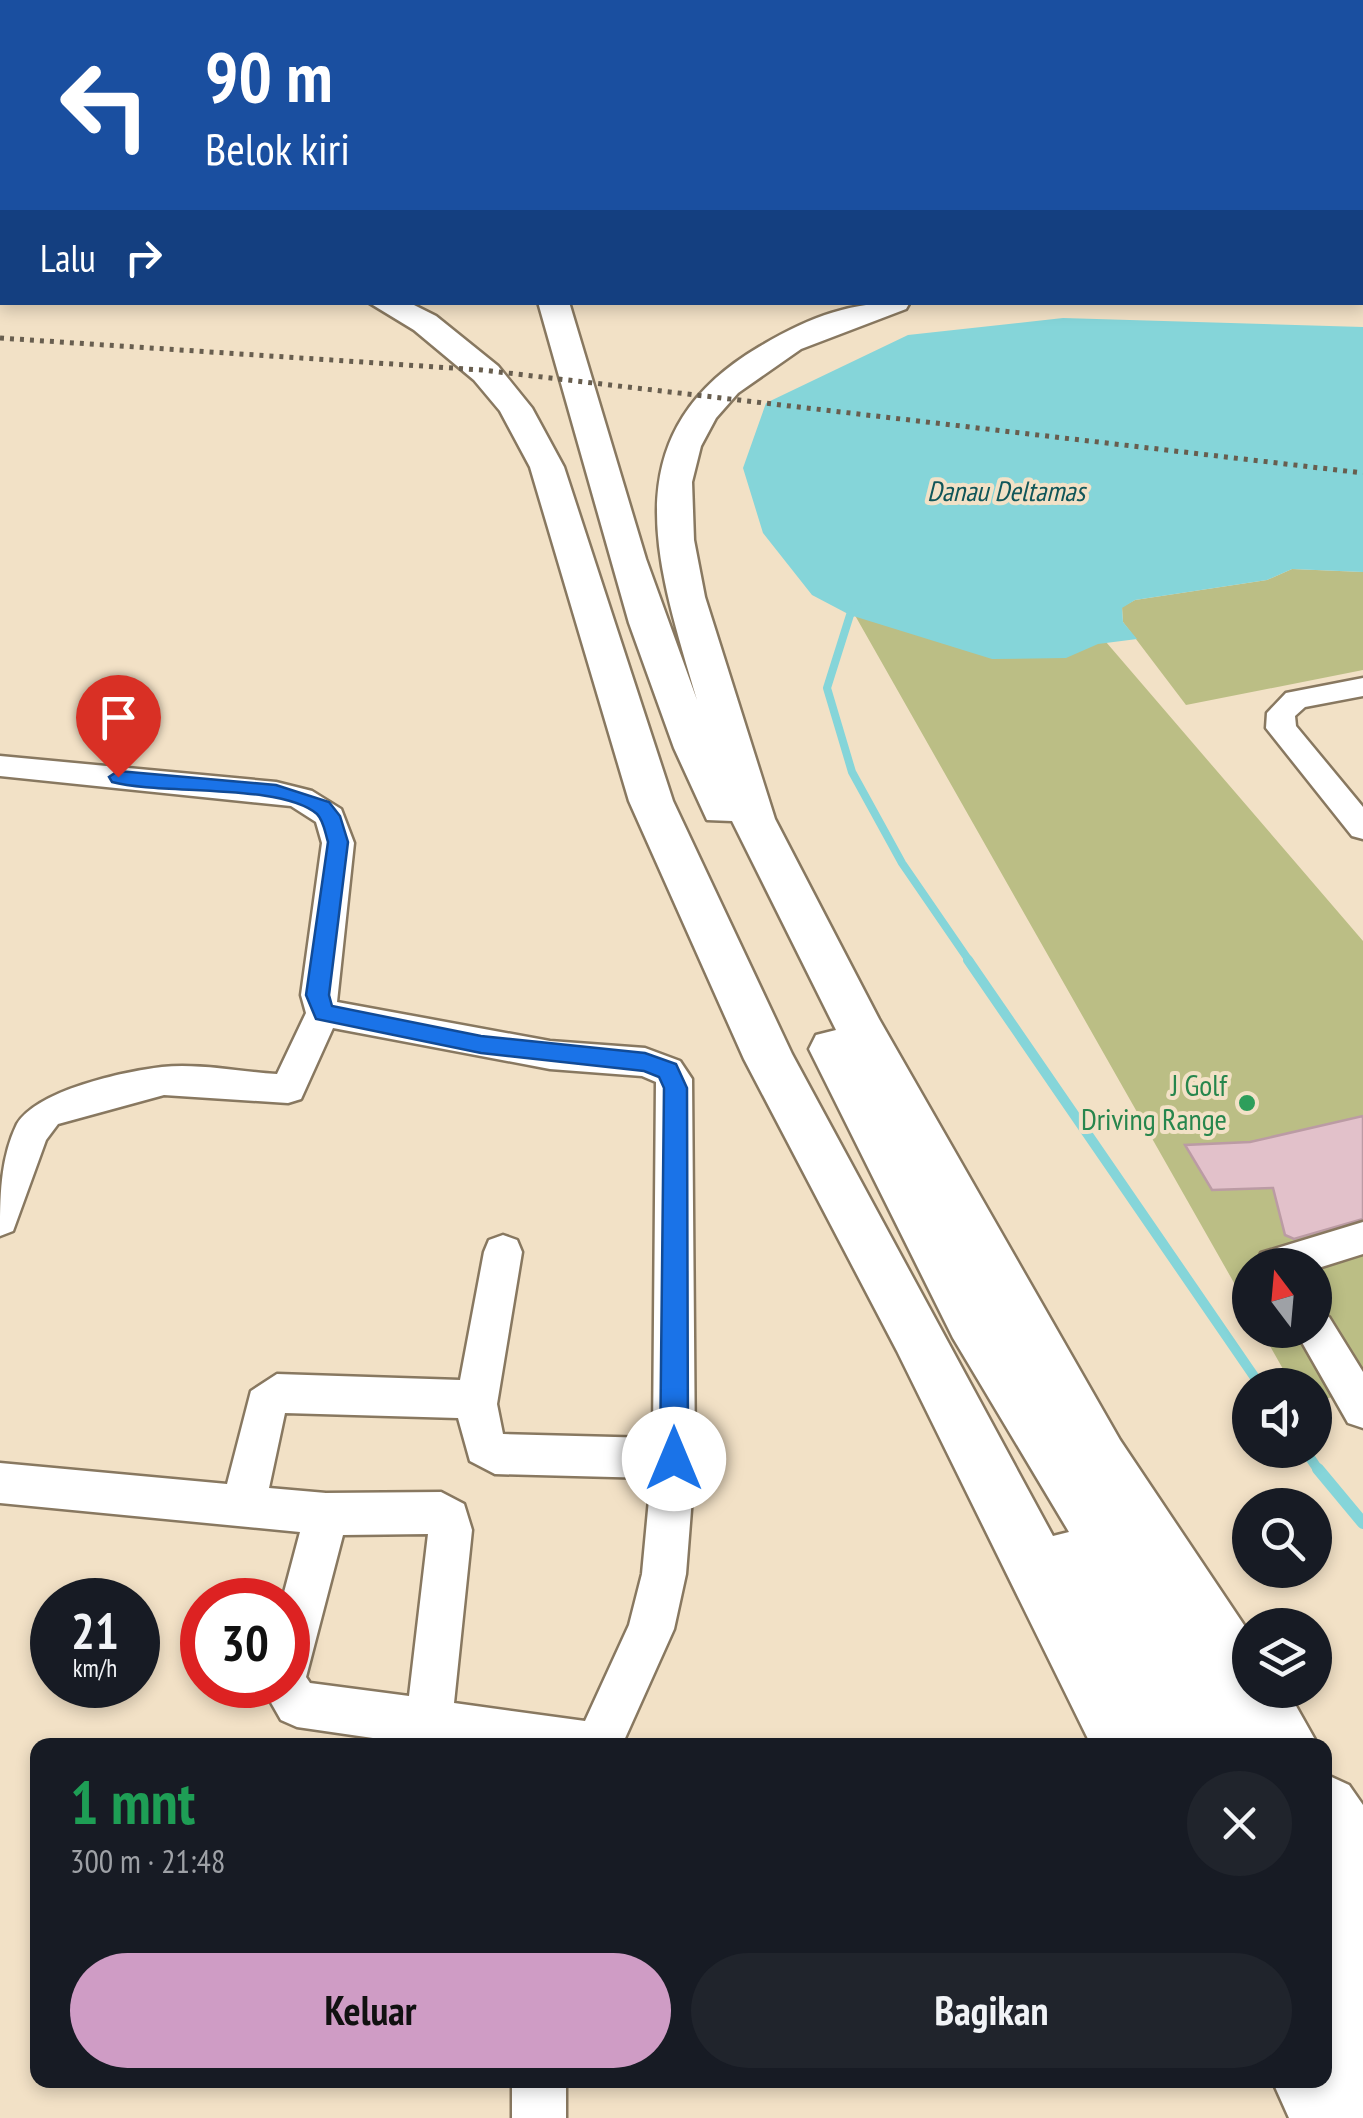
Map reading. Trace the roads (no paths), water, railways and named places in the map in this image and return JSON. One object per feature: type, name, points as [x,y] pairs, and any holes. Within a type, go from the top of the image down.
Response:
[{"type":"highway","points":[[388,305],[451,341],[514,408],[547,467],[608,636],[798,1061],[1035,1511],[1171,1738]]},
{"type":"highway","points":[[531,305],[651,801],[768,1059],[917,1333],[1123,1738]]},
{"type":"highway","points":[[554,305],[614,517],[690,742],[836,1053],[973,1320],[1229,1738]]},
{"type":"highway","points":[[886,305],[848,316],[780,348],[725,388],[694,425],[679,461],[673,502],[686,597],[753,819],[860,1029],[1099,1460],[1279,1738]]},
{"type":"highway","points":[[1332,1820],[1363,1868]]},
{"type":"highway","points":[[1332,1905],[1363,1954]]},
{"type":"highway","points":[[1332,2010],[1363,2063]]},
{"type":"highway","points":[[1314,2088],[1331,2118]]},
{"type":"street","points":[[1363,687],[1296,700],[1281,713],[1281,728],[1363,828]]},
{"type":"street","points":[[0,766],[276,792],[322,807],[337,829],[338,842],[318,995],[324,1013],[288,1089],[164,1081],[92,1096],[45,1114],[30,1134],[0,1220]]},
{"type":"street","points":[[324,1013],[481,1044],[645,1062],[668,1071],[675,1088],[674,1459],[664,1574],[651,1629],[601,1738]]},
{"type":"street","points":[[1330,1248],[1363,1238]]},
{"type":"street","points":[[503,1252],[476,1404],[484,1447],[496,1454],[674,1459]]},
{"type":"street","points":[[1326,1348],[1363,1408]]},
{"type":"street","points":[[244,1506],[271,1395],[463,1399],[476,1404]]},
{"type":"street","points":[[0,1483],[326,1514],[434,1512],[448,1519],[429,1722]]},
{"type":"street","points":[[310,1578],[326,1514]]},
{"type":"street","points":[[310,1706],[538,1738]]},
{"type":"street","points":[[539,2118],[540,2088]]},
{"type":"water","name":"Danau Deltamas","points":[[1063,318],[1363,327],[1363,572],[1292,569],[1267,580],[1135,600],[1122,608],[1123,622],[1137,639],[1098,644],[1066,658],[992,659],[850,615],[812,595],[763,533],[743,468],[766,403],[908,335]]},
{"type":"waterway","points":[[858,606],[850,615],[827,688],[852,772],[902,863],[970,962]]},
{"type":"waterway","points":[[968,960],[1248,1368]]},
{"type":"waterway","points":[[1318,1469],[1363,1523]]},
{"type":"railway","points":[[0,338],[482,370],[1363,473]]},
{"type":"place","name":"J Golf Driving Range","points":[[1247,1103]]}]
